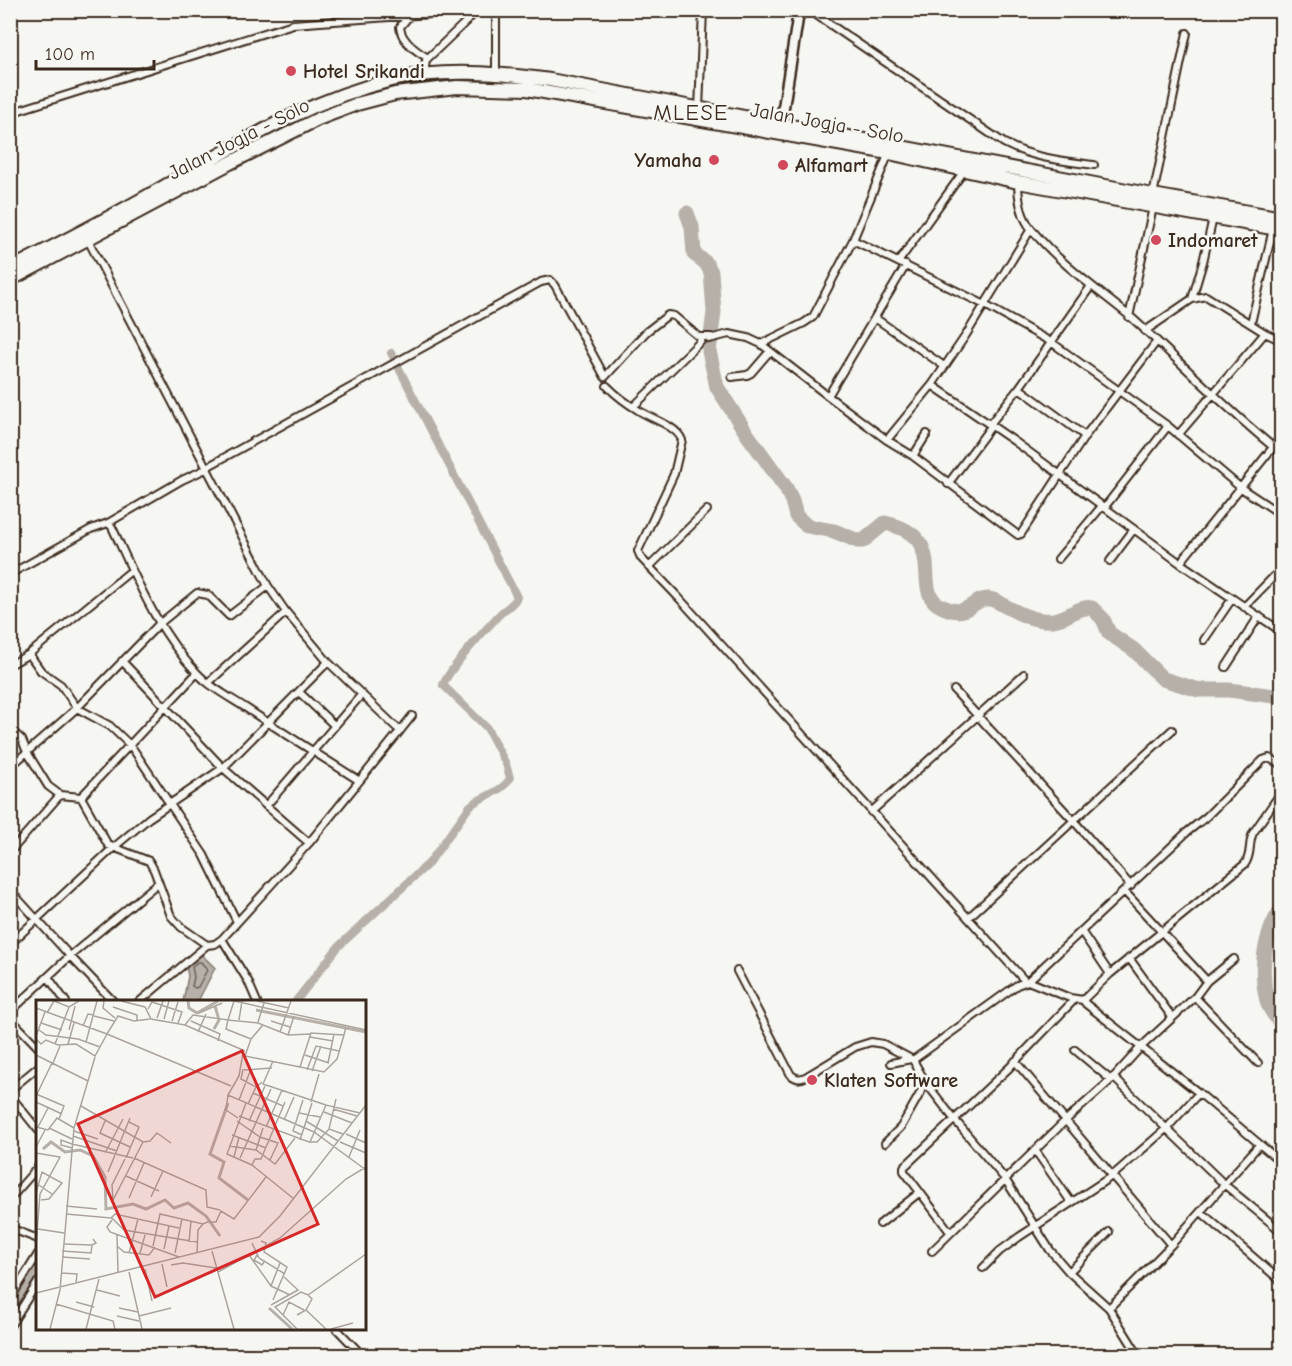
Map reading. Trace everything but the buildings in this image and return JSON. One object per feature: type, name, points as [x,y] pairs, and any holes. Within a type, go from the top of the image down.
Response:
[{"type":"highway","points":[[10,269],[167,186],[231,147],[315,104],[393,80],[461,72],[496,73],[562,82],[1094,190]]},
{"type":"highway","name":"Jalan Jogja - Solo","points":[[10,280],[309,123],[357,104],[395,94],[457,87],[527,89],[781,128],[1018,182],[1094,190],[1279,224]]},
{"type":"highway","name":"Jalan Jogja - Solo","points":[[1153,201],[1213,218],[1279,224]]},
{"type":"main road","points":[[781,128],[799,10]]},
{"type":"street","points":[[10,112],[292,24],[412,13],[485,10]]},
{"type":"street","points":[[496,10],[496,73]]},
{"type":"street","points":[[699,109],[703,10]]},
{"type":"street","points":[[809,10],[1020,152],[1094,165]]},
{"type":"street","points":[[424,76],[425,63],[428,58],[473,12]]},
{"type":"street","points":[[412,13],[400,27],[401,33],[412,47],[428,58]]},
{"type":"street","points":[[1129,316],[1186,33]]},
{"type":"street","points":[[761,344],[813,317],[854,240],[889,153]]},
{"type":"street","points":[[898,261],[964,171]]},
{"type":"street","points":[[1018,182],[1021,209],[1030,229],[1281,454]]},
{"type":"street","points":[[1251,323],[1279,224],[1281,200]]},
{"type":"street","points":[[1192,299],[1213,218]]},
{"type":"street","points":[[887,440],[932,385],[985,305],[1030,229]]},
{"type":"street","points":[[88,240],[268,586],[286,612],[328,662],[400,731]]},
{"type":"street","points":[[854,240],[985,305],[1051,342],[1168,426],[1241,488],[1281,515]]},
{"type":"street","points":[[828,396],[906,265]]},
{"type":"street","points":[[10,574],[91,529],[108,523],[541,282],[550,280],[555,285],[605,377],[639,339],[668,315],[674,316],[699,337],[729,334],[761,344],[887,440],[913,456],[1018,535],[1021,534],[1085,436],[1157,341]]},
{"type":"street","points":[[948,484],[1091,286]]},
{"type":"street","points":[[1145,331],[1192,299],[1206,296],[1281,341]]},
{"type":"street","points":[[875,318],[944,366]]},
{"type":"street","points":[[1178,435],[1265,333]]},
{"type":"street","points":[[633,407],[702,341],[712,337]]},
{"type":"street","points":[[732,377],[751,373],[770,351]]},
{"type":"street","points":[[932,385],[991,425],[1180,563],[1281,632]]},
{"type":"street","points":[[607,386],[633,407],[677,433],[682,440],[674,474],[638,551],[641,558],[1026,981],[1083,1000],[1199,1093],[1281,1163]]},
{"type":"street","points":[[1019,388],[1085,436]]},
{"type":"street","points":[[1058,560],[1168,426]]},
{"type":"street","points":[[913,456],[927,434]]},
{"type":"street","points":[[1180,563],[1281,436]]},
{"type":"street","points":[[649,567],[707,510]]},
{"type":"street","points":[[108,523],[159,624],[197,674],[267,723],[358,780]]},
{"type":"street","points":[[1110,561],[1134,529]]},
{"type":"street","points":[[1244,607],[1281,568]]},
{"type":"street","points":[[10,665],[28,654],[132,570]]},
{"type":"street","points":[[10,767],[77,708],[159,624],[197,593],[208,595],[231,616],[268,586]]},
{"type":"street","points":[[1204,640],[1232,599]]},
{"type":"street","points":[[208,683],[286,612]]},
{"type":"street","points":[[1226,666],[1259,616]]},
{"type":"street","points":[[28,654],[41,671],[61,685],[77,708],[110,726],[131,746],[204,855],[237,922]]},
{"type":"street","points":[[122,661],[223,768],[309,843]]},
{"type":"street","points":[[10,944],[113,848],[168,803],[223,768],[328,662]]},
{"type":"street","points":[[81,797],[197,674]]},
{"type":"street","points":[[871,812],[1024,674]]},
{"type":"street","points":[[954,690],[1131,886]]},
{"type":"street","points":[[299,692],[334,725]]},
{"type":"street","points":[[266,806],[362,694]]},
{"type":"street","points":[[141,1000],[207,945],[215,944],[222,939],[309,843],[412,716]]},
{"type":"street","points":[[10,729],[22,740],[48,786],[60,795],[81,797]]},
{"type":"street","points":[[968,918],[1172,730]]},
{"type":"street","points":[[891,1063],[912,1060],[1026,981],[1206,817],[1263,760],[1269,758],[1281,765]]},
{"type":"street","points":[[1083,1000],[1129,958],[1245,864],[1250,856],[1250,838],[1281,791]]},
{"type":"street","points":[[10,852],[60,795]]},
{"type":"street","points":[[81,797],[104,841],[113,848],[148,861],[154,870],[171,916],[181,927],[207,945]]},
{"type":"street","points":[[10,1012],[70,956],[158,883]]},
{"type":"street","points":[[10,890],[110,1000]]},
{"type":"street","points":[[1125,891],[1207,981]]},
{"type":"street","points":[[1081,931],[1110,974]]},
{"type":"street","points":[[222,939],[248,981],[256,1000]]},
{"type":"street","points":[[1129,958],[1172,1017]]},
{"type":"street","points":[[932,1251],[1065,1121],[1112,1079],[1141,1047],[1195,997],[1207,981],[1234,959]]},
{"type":"street","points":[[737,971],[791,1075],[796,1078],[801,1079],[855,1047],[871,1042],[883,1044],[912,1060],[926,1083],[954,1119],[1005,1179],[1050,1250],[1069,1272],[1109,1308],[1140,1356]]},
{"type":"street","points":[[48,977],[65,1000]]},
{"type":"street","points":[[1195,997],[1258,1063]]},
{"type":"street","points":[[950,1232],[904,1167],[1015,1061],[1075,999]]},
{"type":"street","points":[[10,1018],[36,1045]]},
{"type":"street","points":[[1074,1050],[1112,1079],[1167,1128],[1225,1185],[1281,1232]]},
{"type":"street","points":[[1015,1061],[1171,1245]]},
{"type":"street","points":[[10,1090],[36,1069]]},
{"type":"street","points":[[885,1143],[906,1120],[926,1083]]},
{"type":"street","points":[[983,1268],[1000,1251],[1112,1176],[1167,1128],[1199,1093]]},
{"type":"street","points":[[10,1095],[36,1128]]},
{"type":"street","points":[[1109,1308],[1171,1245],[1259,1145]]},
{"type":"street","points":[[1035,1150],[1071,1202]]},
{"type":"street","points":[[10,1199],[36,1169]]},
{"type":"street","points":[[880,1224],[920,1192]]},
{"type":"street","points":[[1201,1212],[1281,1282]]},
{"type":"street","points":[[10,1228],[36,1238]]},
{"type":"street","points":[[1069,1272],[1109,1232]]},
{"type":"street","points":[[10,1299],[36,1257]]},
{"type":"street","points":[[10,1326],[36,1285]]},
{"type":"street","points":[[337,1330],[363,1356]]},
{"type":"water","points":[[201,954],[215,968],[199,1000],[183,1000],[188,976],[186,966]]},
{"type":"waterway","points":[[687,213],[692,227],[694,254],[706,263],[711,272],[714,312],[709,351],[717,387],[786,488],[796,516],[807,526],[834,531],[858,541],[863,541],[885,523],[905,530],[918,540],[924,551],[928,589],[932,599],[950,610],[963,610],[982,600],[990,599],[1028,617],[1047,620],[1058,619],[1082,608],[1092,608],[1103,619],[1109,633],[1134,650],[1163,679],[1199,690],[1229,690],[1282,697]]},
{"type":"waterway","points":[[297,1000],[339,946],[429,863],[470,806],[502,787],[510,778],[506,764],[487,728],[443,685],[452,669],[517,597],[391,353]]},
{"type":"waterway","points":[[1282,908],[1271,929],[1263,965],[1268,1004],[1282,1025]]},
{"type":"waterway","points":[[10,1311],[36,1268]]},
{"type":"place","name":"Hotel Srikandi","points":[[291,71]]},
{"type":"place","name":"Yamaha","points":[[714,160]]},
{"type":"place","name":"Alfamart","points":[[783,165]]},
{"type":"place","name":"Indomaret","points":[[1156,240]]},
{"type":"place","name":"Klaten Software","points":[[812,1080]]},
{"type":"district","name":"MLESE","points":[[691,113]]}]
